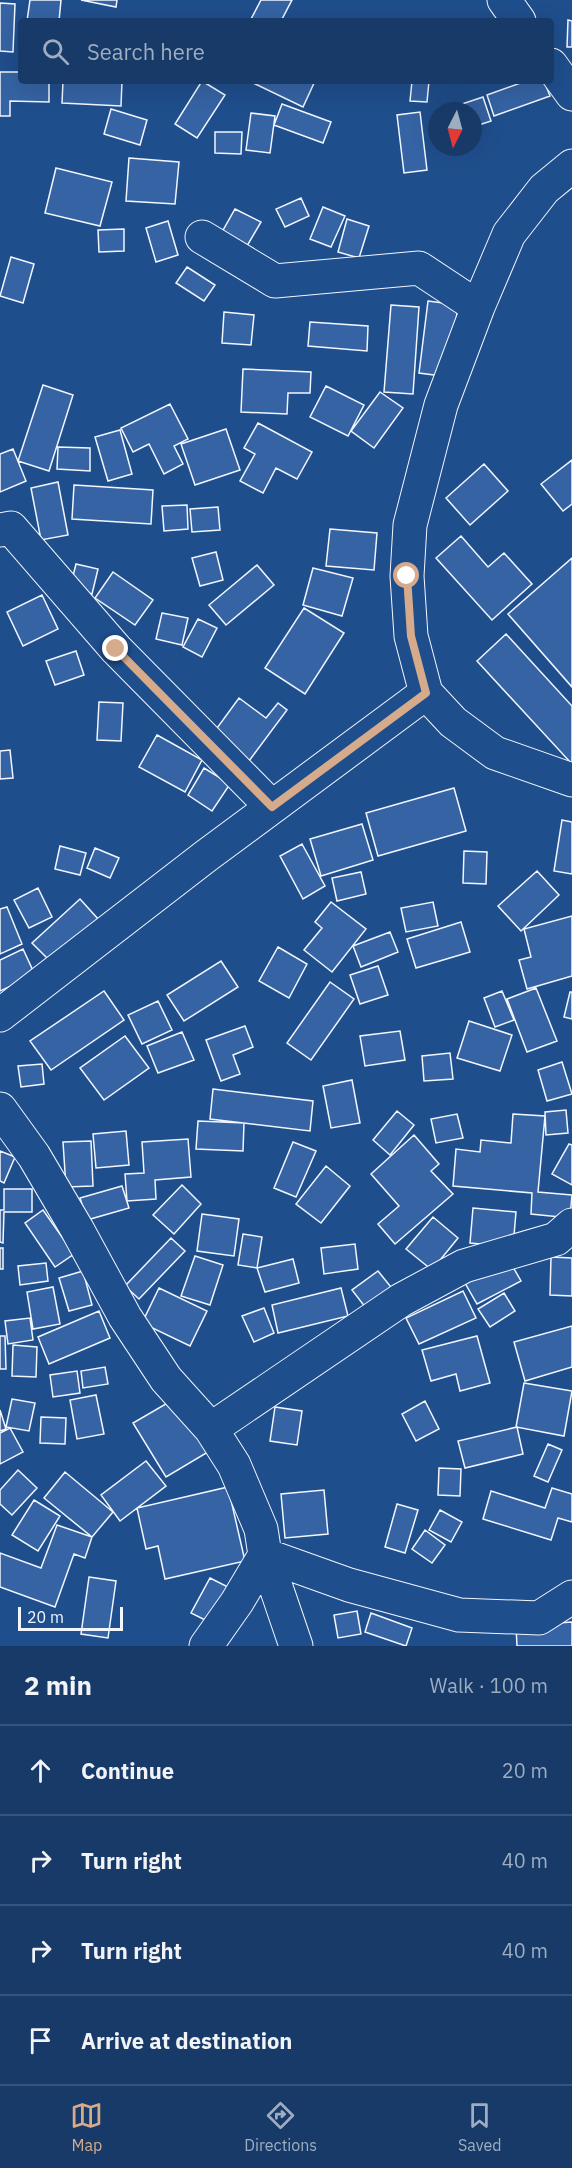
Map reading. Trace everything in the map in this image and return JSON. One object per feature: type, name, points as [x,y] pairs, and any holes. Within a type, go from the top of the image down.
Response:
[{"type":"street","points":[[504,0],[517,18]]},
{"type":"street","points":[[554,69],[572,94]]},
{"type":"street","points":[[572,166],[544,189],[509,234],[478,307],[441,405],[410,525],[407,576],[411,636],[426,693],[453,722],[495,753],[572,780]]},
{"type":"street","points":[[202,237],[275,281],[419,268],[478,307]]},
{"type":"street","points":[[0,530],[11,528],[116,649],[272,807]]},
{"type":"street","points":[[0,1015],[272,807],[426,693]]},
{"type":"street","points":[[0,1109],[39,1165],[125,1317],[166,1379],[211,1429],[234,1466],[261,1528],[265,1555],[296,1646]]},
{"type":"street","points":[[211,1429],[401,1300],[464,1266],[555,1239],[572,1225]]},
{"type":"street","points":[[265,1555],[349,1585],[459,1616],[539,1618],[572,1597]]},
{"type":"street","points":[[206,1646],[237,1602],[265,1555]]},
{"type":"building","points":[[30,0],[61,0],[59,18],[27,18]]},
{"type":"building","points":[[81,0],[117,0],[116,7]]},
{"type":"building","points":[[261,0],[292,0],[283,18],[252,18]]},
{"type":"building","points":[[0,3],[15,4],[13,52],[0,51]]},
{"type":"building","points":[[568,20],[572,21],[572,47],[567,47]]},
{"type":"building","points":[[0,72],[18,72],[18,84],[49,84],[49,102],[10,101],[10,116],[0,116]]},
{"type":"building","points":[[63,84],[122,84],[121,106],[62,103]]},
{"type":"building","points":[[200,84],[207,84],[225,95],[197,138],[175,124]]},
{"type":"building","points":[[255,84],[314,84],[303,107]]},
{"type":"building","points":[[412,84],[429,84],[427,102],[410,101]]},
{"type":"building","points":[[518,84],[545,84],[550,96],[494,116],[487,95]]},
{"type":"building","points":[[483,97],[491,121],[482,124],[482,102],[468,102]]},
{"type":"building","points":[[282,104],[331,122],[323,143],[274,125]]},
{"type":"building","points":[[111,109],[147,120],[140,145],[104,134]]},
{"type":"building","points":[[420,112],[427,170],[404,173],[397,115]]},
{"type":"building","points":[[251,113],[275,116],[270,153],[246,150]]},
{"type":"building","points":[[215,132],[242,132],[241,154],[215,153]]},
{"type":"building","points":[[129,158],[179,162],[175,204],[126,201]]},
{"type":"building","points":[[56,168],[112,182],[100,226],[45,213]]},
{"type":"building","points":[[301,198],[309,216],[285,227],[276,209]]},
{"type":"building","points":[[323,207],[345,216],[331,247],[310,239]]},
{"type":"building","points":[[235,209],[261,222],[247,246],[222,232]]},
{"type":"building","points":[[347,219],[369,226],[359,258],[338,252]]},
{"type":"building","points":[[168,221],[178,255],[156,262],[146,228]]},
{"type":"building","points":[[124,229],[124,251],[99,252],[98,230]]},
{"type":"building","points":[[11,257],[34,264],[23,303],[0,296]]},
{"type":"building","points":[[187,267],[215,285],[204,301],[176,283]]},
{"type":"building","points":[[428,301],[458,305],[449,377],[419,373]]},
{"type":"building","points":[[391,305],[419,307],[413,394],[384,392]]},
{"type":"building","points":[[224,312],[254,315],[251,345],[222,343]]},
{"type":"building","points":[[310,322],[368,326],[367,351],[308,346]]},
{"type":"building","points":[[243,369],[311,372],[310,393],[288,393],[287,414],[241,412]]},
{"type":"building","points":[[43,385],[73,395],[49,471],[18,461]]},
{"type":"building","points":[[326,386],[364,405],[348,436],[310,417]]},
{"type":"building","points":[[380,392],[403,408],[374,448],[351,431]]},
{"type":"building","points":[[170,404],[188,439],[174,446],[183,464],[164,474],[149,444],[133,452],[121,428]]},
{"type":"building","points":[[258,423],[312,452],[297,479],[276,468],[263,493],[240,481],[255,454],[244,448]]},
{"type":"building","points":[[226,429],[240,470],[195,485],[181,444]]},
{"type":"building","points":[[120,430],[132,474],[108,481],[95,437]]},
{"type":"building","points":[[58,447],[90,448],[90,471],[57,469]]},
{"type":"building","points":[[13,449],[26,481],[0,492],[0,454]]},
{"type":"building","points":[[572,460],[572,504],[563,511],[541,484]]},
{"type":"building","points":[[484,464],[508,491],[470,525],[446,498]]},
{"type":"building","points":[[58,482],[68,535],[41,540],[31,488]]},
{"type":"building","points":[[74,485],[153,490],[151,524],[72,519]]},
{"type":"building","points":[[187,505],[188,529],[164,531],[162,506]]},
{"type":"building","points":[[218,507],[220,530],[192,532],[190,509]]},
{"type":"building","points":[[330,529],[377,533],[374,570],[326,566]]},
{"type":"building","points":[[461,536],[488,567],[504,553],[532,584],[492,620],[436,558]]},
{"type":"building","points":[[216,552],[223,580],[200,586],[192,558]]},
{"type":"building","points":[[572,558],[572,687],[508,614]]},
{"type":"building","points":[[76,564],[98,569],[92,594],[70,588]]},
{"type":"building","points":[[257,565],[274,585],[226,625],[209,605]]},
{"type":"building","points":[[313,568],[353,578],[342,616],[303,605]]},
{"type":"building","points":[[113,572],[153,600],[135,625],[95,598]]},
{"type":"building","points":[[42,595],[58,629],[23,646],[7,612]]},
{"type":"building","points":[[304,608],[344,633],[305,694],[265,668]]},
{"type":"building","points":[[162,613],[188,618],[182,645],[156,639]]},
{"type":"building","points":[[198,619],[217,628],[202,657],[183,647]]},
{"type":"building","points":[[506,634],[572,706],[572,764],[477,661]]},
{"type":"building","points":[[76,651],[84,675],[55,685],[46,661]]},
{"type":"building","points":[[239,698],[266,718],[278,703],[287,710],[246,765],[209,739]]},
{"type":"building","points":[[99,702],[123,703],[121,741],[97,740]]},
{"type":"building","points":[[157,735],[202,760],[185,792],[139,767]]},
{"type":"building","points":[[10,750],[13,778],[0,779],[0,751]]},
{"type":"building","points":[[204,768],[230,784],[212,811],[188,795]]},
{"type":"building","points":[[454,788],[466,831],[378,856],[366,813]]},
{"type":"building","points":[[562,820],[572,822],[572,874],[554,871]]},
{"type":"building","points":[[362,824],[373,860],[321,876],[310,839]]},
{"type":"building","points":[[302,844],[325,886],[303,899],[280,856]]},
{"type":"building","points":[[60,846],[86,853],[80,875],[55,869]]},
{"type":"building","points":[[95,848],[119,858],[110,878],[87,868]]},
{"type":"building","points":[[464,851],[487,852],[486,884],[463,883]]},
{"type":"building","points":[[537,871],[559,895],[521,931],[498,906]]},
{"type":"building","points":[[361,872],[366,894],[337,901],[332,878]]},
{"type":"building","points":[[38,888],[52,917],[29,928],[14,900]]},
{"type":"building","points":[[80,899],[99,920],[52,963],[32,943]]},
{"type":"building","points":[[331,902],[366,929],[332,972],[304,950],[322,928],[315,922]]},
{"type":"building","points":[[433,902],[438,926],[406,932],[401,908]]},
{"type":"building","points":[[7,907],[22,944],[0,954],[0,909]]},
{"type":"building","points":[[572,916],[572,976],[527,989],[519,960],[531,957],[524,929]]},
{"type":"building","points":[[461,922],[470,952],[416,968],[407,939]]},
{"type":"building","points":[[390,932],[398,952],[361,967],[353,946]]},
{"type":"building","points":[[278,947],[307,964],[289,998],[259,981]]},
{"type":"building","points":[[23,949],[35,975],[0,991],[0,960]]},
{"type":"building","points":[[221,961],[238,987],[184,1021],[167,995]]},
{"type":"building","points":[[378,966],[388,995],[360,1004],[350,975]]},
{"type":"building","points":[[330,982],[354,999],[311,1060],[287,1043]]},
{"type":"building","points":[[536,988],[557,1041],[527,1052],[507,999]]},
{"type":"building","points":[[104,991],[124,1020],[51,1070],[30,1041]]},
{"type":"building","points":[[502,991],[514,1020],[495,1027],[484,998]]},
{"type":"building","points":[[570,992],[572,992],[572,1019],[564,1017]]},
{"type":"building","points":[[158,1001],[172,1030],[142,1044],[128,1015]]},
{"type":"building","points":[[469,1021],[512,1035],[500,1071],[457,1058]]},
{"type":"building","points":[[245,1026],[253,1047],[233,1055],[240,1074],[221,1081],[206,1040]]},
{"type":"building","points":[[400,1031],[405,1060],[365,1066],[360,1036]]},
{"type":"building","points":[[182,1032],[194,1060],[158,1073],[147,1046]]},
{"type":"building","points":[[125,1036],[149,1068],[104,1100],[80,1068]]},
{"type":"building","points":[[450,1053],[453,1079],[424,1081],[422,1056]]},
{"type":"building","points":[[562,1062],[572,1094],[547,1101],[538,1070]]},
{"type":"building","points":[[42,1064],[44,1084],[21,1087],[18,1066]]},
{"type":"building","points":[[352,1080],[360,1123],[331,1128],[323,1086]]},
{"type":"building","points":[[213,1089],[313,1101],[310,1131],[210,1119]]},
{"type":"building","points":[[566,1110],[568,1133],[546,1135],[545,1112]]},
{"type":"building","points":[[397,1111],[414,1125],[390,1155],[373,1140]]},
{"type":"building","points":[[457,1114],[463,1138],[436,1143],[431,1119]]},
{"type":"building","points":[[513,1114],[545,1116],[538,1192],[572,1195],[570,1218],[531,1214],[532,1193],[453,1186],[456,1149],[480,1152],[481,1140],[511,1143]]},
{"type":"building","points":[[198,1121],[244,1123],[243,1151],[196,1149]]},
{"type":"building","points":[[126,1131],[129,1165],[96,1168],[93,1134]]},
{"type":"building","points":[[414,1135],[439,1164],[431,1171],[453,1194],[395,1244],[378,1224],[399,1206],[371,1174]]},
{"type":"building","points":[[188,1139],[191,1177],[155,1180],[156,1199],[127,1201],[125,1174],[144,1173],[142,1142]]},
{"type":"building","points":[[91,1141],[93,1186],[66,1187],[63,1142]]},
{"type":"building","points":[[293,1142],[316,1151],[296,1197],[274,1188]]},
{"type":"building","points":[[569,1144],[572,1145],[572,1185],[552,1174]]},
{"type":"building","points":[[0,1151],[15,1157],[4,1183],[0,1181]]},
{"type":"building","points":[[326,1166],[350,1186],[321,1223],[296,1204]]},
{"type":"building","points":[[182,1185],[201,1204],[174,1234],[153,1215]]},
{"type":"building","points":[[122,1186],[129,1208],[87,1220],[80,1198]]},
{"type":"building","points":[[4,1189],[32,1189],[32,1212],[4,1212],[3,1243],[0,1242],[0,1210],[4,1210]]},
{"type":"building","points":[[473,1208],[516,1212],[513,1247],[470,1243]]},
{"type":"building","points":[[43,1210],[74,1254],[55,1267],[25,1223]]},
{"type":"building","points":[[202,1214],[239,1219],[234,1256],[197,1251]]},
{"type":"building","points":[[433,1217],[458,1238],[432,1270],[406,1249]]},
{"type":"building","points":[[243,1234],[262,1237],[257,1268],[238,1265]]},
{"type":"building","points":[[171,1238],[185,1251],[139,1299],[125,1286]]},
{"type":"building","points":[[355,1244],[358,1269],[324,1274],[321,1248]]},
{"type":"building","points":[[0,1248],[3,1248],[3,1269],[0,1269]]},
{"type":"building","points":[[195,1256],[223,1265],[210,1305],[181,1296]]},
{"type":"building","points":[[551,1257],[572,1258],[572,1296],[550,1295]]},
{"type":"building","points":[[293,1259],[299,1283],[265,1292],[257,1268]]},
{"type":"building","points":[[509,1260],[521,1281],[477,1304],[465,1283]]},
{"type":"building","points":[[46,1263],[48,1281],[20,1285],[18,1266]]},
{"type":"building","points":[[83,1271],[92,1305],[69,1311],[59,1278]]},
{"type":"building","points":[[378,1271],[395,1292],[369,1312],[352,1290]]},
{"type":"building","points":[[53,1287],[60,1324],[33,1329],[27,1292]]},
{"type":"building","points":[[159,1288],[207,1311],[190,1346],[142,1323]]},
{"type":"building","points":[[341,1288],[348,1316],[278,1333],[272,1305]]},
{"type":"building","points":[[463,1291],[476,1318],[419,1344],[406,1318]]},
{"type":"building","points":[[504,1293],[515,1311],[490,1327],[478,1309]]},
{"type":"building","points":[[264,1308],[274,1333],[254,1342],[242,1316]]},
{"type":"building","points":[[99,1311],[110,1338],[49,1364],[38,1337]]},
{"type":"building","points":[[30,1318],[33,1340],[8,1344],[5,1321]]},
{"type":"building","points":[[572,1326],[572,1367],[525,1381],[514,1342]]},
{"type":"building","points":[[0,1336],[5,1336],[6,1369],[0,1369]]},
{"type":"building","points":[[477,1336],[490,1383],[460,1391],[456,1374],[431,1381],[422,1350]]},
{"type":"building","points":[[13,1345],[37,1347],[36,1377],[12,1376]]},
{"type":"building","points":[[105,1367],[108,1384],[83,1388],[81,1371]]},
{"type":"building","points":[[77,1371],[80,1393],[53,1397],[50,1375]]},
{"type":"building","points":[[524,1383],[572,1391],[564,1436],[516,1427]]},
{"type":"building","points":[[96,1395],[104,1434],[77,1439],[70,1400]]},
{"type":"building","points":[[176,1398],[208,1452],[166,1477],[133,1423]]},
{"type":"building","points":[[12,1399],[35,1403],[29,1431],[6,1427]]},
{"type":"building","points":[[425,1401],[439,1429],[416,1441],[402,1414]]},
{"type":"building","points":[[275,1407],[302,1411],[297,1445],[270,1441]]},
{"type":"building","points":[[0,1410],[6,1429],[0,1431]]},
{"type":"building","points":[[41,1417],[66,1418],[65,1444],[40,1443]]},
{"type":"building","points":[[517,1427],[523,1454],[465,1468],[458,1441]]},
{"type":"building","points":[[10,1428],[23,1452],[0,1464],[0,1433]]},
{"type":"building","points":[[548,1444],[562,1450],[548,1482],[534,1476]]},
{"type":"building","points":[[146,1461],[166,1486],[120,1521],[101,1495]]},
{"type":"building","points":[[439,1468],[461,1469],[460,1496],[438,1495]]},
{"type":"building","points":[[18,1470],[37,1488],[12,1515],[0,1504],[0,1490]]},
{"type":"building","points":[[65,1472],[113,1512],[92,1537],[44,1498]]},
{"type":"building","points":[[228,1487],[245,1561],[165,1579],[158,1546],[146,1549],[137,1508]]},
{"type":"building","points":[[552,1488],[572,1494],[572,1522],[558,1518],[551,1540],[483,1519],[491,1491],[545,1508]]},
{"type":"building","points":[[324,1490],[328,1534],[285,1538],[281,1494]]},
{"type":"building","points":[[34,1500],[60,1516],[38,1551],[12,1535]]},
{"type":"building","points":[[397,1504],[418,1510],[405,1553],[385,1547]]},
{"type":"building","points":[[440,1510],[462,1522],[451,1542],[429,1530]]},
{"type":"building","points":[[57,1525],[92,1537],[85,1558],[74,1554],[55,1607],[0,1587],[0,1553],[41,1568]]},
{"type":"building","points":[[425,1530],[445,1545],[432,1563],[412,1549]]},
{"type":"building","points":[[89,1577],[116,1581],[108,1638],[81,1634]]},
{"type":"building","points":[[210,1578],[230,1588],[211,1623],[191,1613]]},
{"type":"building","points":[[357,1611],[361,1634],[338,1638],[334,1615]]},
{"type":"building","points":[[371,1613],[412,1628],[406,1646],[365,1632]]},
{"type":"building","points":[[572,1622],[572,1646],[517,1646],[516,1626]]},
{"type":"route","points":[[116,649],[272,807],[426,693],[411,636],[407,576]]}]
